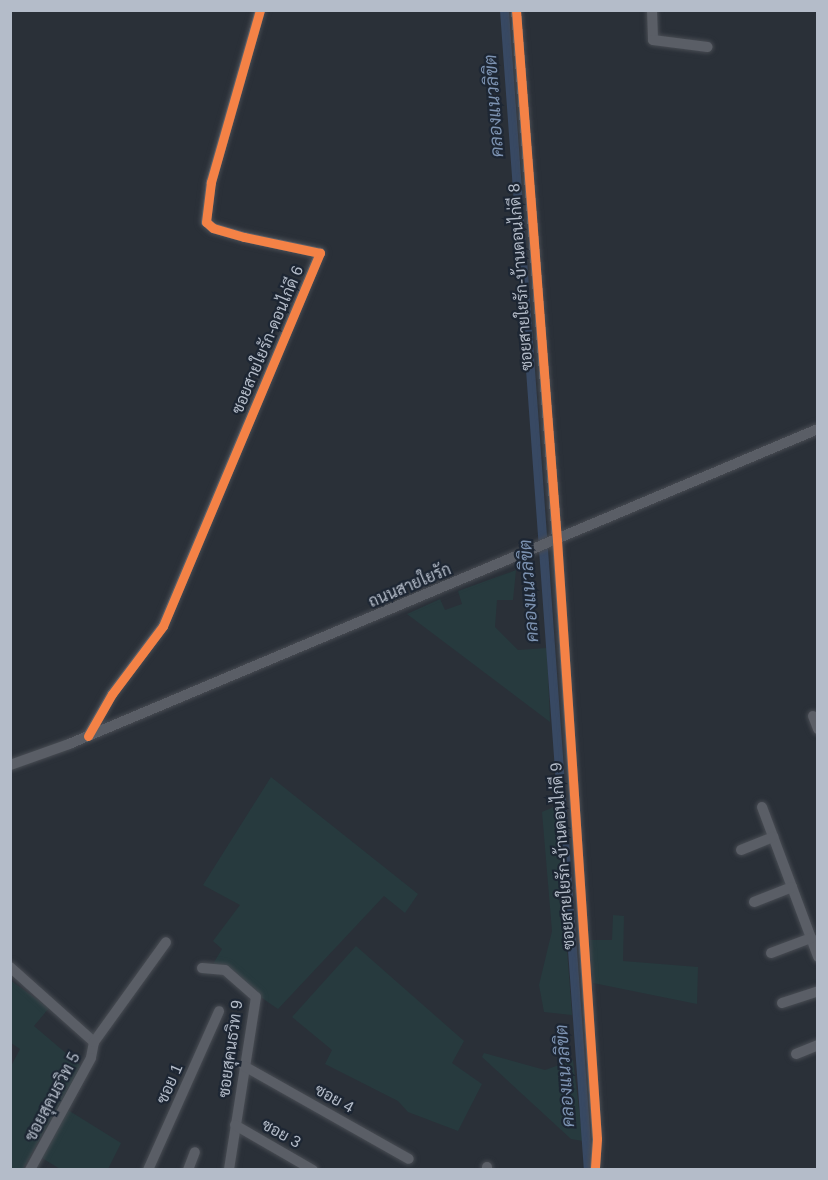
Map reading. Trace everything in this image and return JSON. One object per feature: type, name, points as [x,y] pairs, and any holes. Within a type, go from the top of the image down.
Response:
[{"type":"street","name":"ซอยสายใยรัก-ดอนไก่ดี 6","points":[[87,736],[112,694],[163,626],[320,253],[233,234],[206,222],[211,182],[260,10]]},
{"type":"street","name":"ซอยสายใยรัก-บ้านดอนไก่ดี 8","points":[[516,10],[554,542]]},
{"type":"street","points":[[652,10],[653,40],[708,47]]},
{"type":"street","name":"ถนนสายใยรัก","points":[[10,765],[87,736],[538,549],[818,429]]},
{"type":"street","name":"ซอยสายใยรัก-บ้านดอนไก่ดี 9","points":[[554,542],[597,1139],[595,1170]]},
{"type":"street","points":[[813,716],[818,729]]},
{"type":"street","points":[[762,807],[818,957]]},
{"type":"street","points":[[741,850],[773,837]]},
{"type":"street","points":[[754,902],[792,887]]},
{"type":"street","points":[[771,953],[810,938]]},
{"type":"street","points":[[94,1042],[166,942]]},
{"type":"street","name":"ซอยสุคนธวิท 5","points":[[10,967],[94,1042],[91,1058],[30,1170]]},
{"type":"street","name":"ซอยสุคนธวิท 9","points":[[202,968],[225,970],[255,997],[229,1170]]},
{"type":"street","points":[[782,1003],[818,991]]},
{"type":"street","name":"ซอย 1","points":[[148,1170],[219,1011]]},
{"type":"street","points":[[796,1054],[818,1045]]},
{"type":"street","name":"ซอย 4","points":[[244,1066],[409,1159]]},
{"type":"street","name":"ซอย 3","points":[[235,1125],[313,1170]]},
{"type":"street","points":[[188,1170],[195,1152]]},
{"type":"green space","points":[[516,570],[513,600],[497,600],[495,627],[518,650],[547,648],[550,722],[407,614],[440,599],[445,610],[462,604],[458,591]]},
{"type":"green space","points":[[271,777],[418,894],[405,913],[384,896],[278,1009],[213,964],[222,949],[213,941],[240,905],[203,885]]},
{"type":"green space","points":[[556,806],[572,1015],[544,1012],[539,985],[552,931],[542,812]]},
{"type":"green space","points":[[613,915],[624,916],[623,961],[698,967],[697,1004],[593,983],[589,940],[612,940]]},
{"type":"green space","points":[[356,946],[464,1041],[452,1063],[482,1084],[458,1131],[408,1112],[398,1101],[325,1064],[332,1050],[292,1017]]},
{"type":"green space","points":[[10,980],[49,1008],[34,1026],[81,1066],[23,1169],[11,1169],[11,1066],[20,1049],[11,1043]]},
{"type":"green space","points":[[484,1053],[545,1070],[573,1060],[583,1141],[571,1139],[482,1057]]},
{"type":"green space","points":[[68,1110],[121,1143],[108,1169],[60,1169],[42,1158]]},
{"type":"waterway","name":"คลองแนวลิขิต","points":[[504,10],[588,1170]]},
{"type":"cycle path","points":[[88,736],[112,694],[163,626],[320,253],[244,237],[213,228],[206,222],[211,182],[260,10]]},
{"type":"cycle path","points":[[516,10],[557,540],[597,1139],[595,1170]]}]
